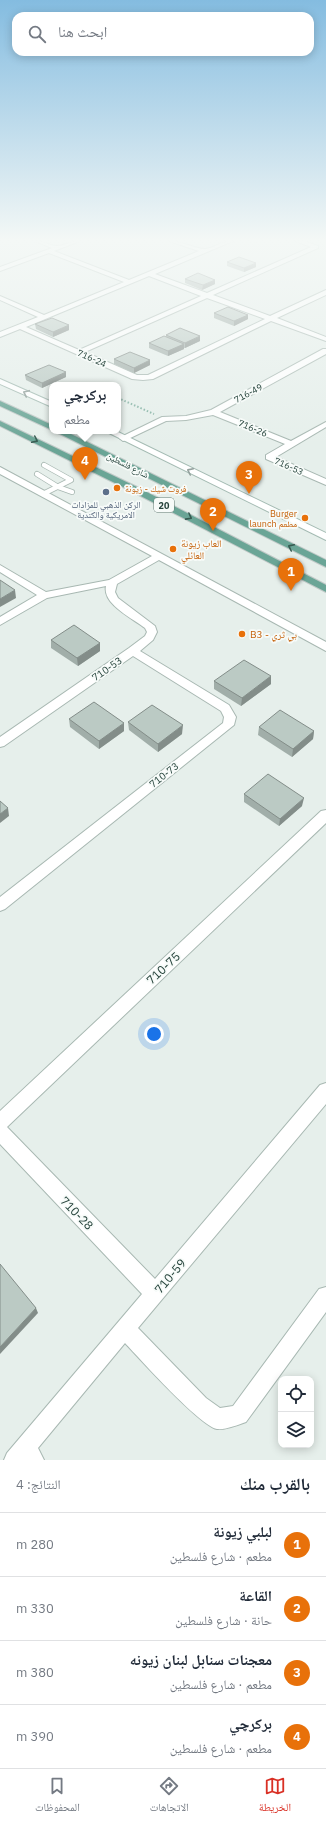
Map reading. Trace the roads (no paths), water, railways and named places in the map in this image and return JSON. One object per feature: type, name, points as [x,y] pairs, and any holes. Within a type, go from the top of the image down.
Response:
[{"type":"main road","points":[[0,403],[49,427]]},
{"type":"main road","name":"شارع فلسطين","points":[[0,423],[136,490],[326,589]]},
{"type":"main road","name":"شارع فلسطين","points":[[64,434],[326,564]]},
{"type":"main road","points":[[114,479],[130,475],[134,472],[134,468]]},
{"type":"main road","points":[[136,490],[141,484],[157,480]]},
{"type":"street","points":[[26,309],[44,317]]},
{"type":"street","points":[[0,335],[63,309]]},
{"type":"street","points":[[80,352],[179,309]]},
{"type":"street","points":[[245,309],[326,339]]},
{"type":"street","points":[[270,318],[289,309]]},
{"type":"street","name":"716-24","points":[[20,327],[135,377],[143,378],[150,377],[270,318]]},
{"type":"street","name":"716-49","points":[[123,438],[165,419],[186,418],[214,412],[326,351]]},
{"type":"street","points":[[0,381],[49,404]]},
{"type":"street","name":"716-26","points":[[214,412],[291,444]]},
{"type":"street","name":"716-53","points":[[326,424],[269,457],[326,482]]},
{"type":"street","points":[[115,434],[326,537]]},
{"type":"street","points":[[0,470],[326,647]]},
{"type":"street","points":[[0,622],[44,595],[112,582],[158,557]]},
{"type":"street","points":[[0,568],[44,595]]},
{"type":"street","name":"710-53","points":[[0,743],[133,651],[149,638],[152,632],[150,626],[113,600],[110,592],[112,582]]},
{"type":"street","name":"710-73","points":[[0,905],[228,725],[230,717],[225,708],[133,651]]},
{"type":"street","name":"710-75","points":[[0,1122],[326,815]]},
{"type":"street","name":"710-59","points":[[24,1456],[125,1329],[326,1091]]},
{"type":"street","name":"710-28","points":[[0,1132],[155,1293]]},
{"type":"street","points":[[125,1329],[199,1405],[217,1419],[239,1415],[326,1296]]},
{"type":"lane","points":[[43,494],[71,480],[44,466]]},
{"type":"lane","points":[[37,474],[58,487],[72,492]]},
{"type":"place","name":"بركرچي","points":[[85,480]]},
{"type":"place","name":"فروت شيك - زيونة","points":[[117,488]]},
{"type":"place","name":"الركن الذهبي للمزادات الامريكية والكندية","points":[[106,492]]},
{"type":"place","name":"معجنات سنابل لبنان زيونه","points":[[249,494]]},
{"type":"place","name":"Burger launch مطعم","points":[[305,518]]},
{"type":"place","name":"القاعة","points":[[213,531]]},
{"type":"place","name":"العاب زيونة العائلي","points":[[173,549]]},
{"type":"place","name":"لبلبي زيونة","points":[[291,591]]},
{"type":"place","name":"B3 - بي ثري","points":[[242,634]]}]
